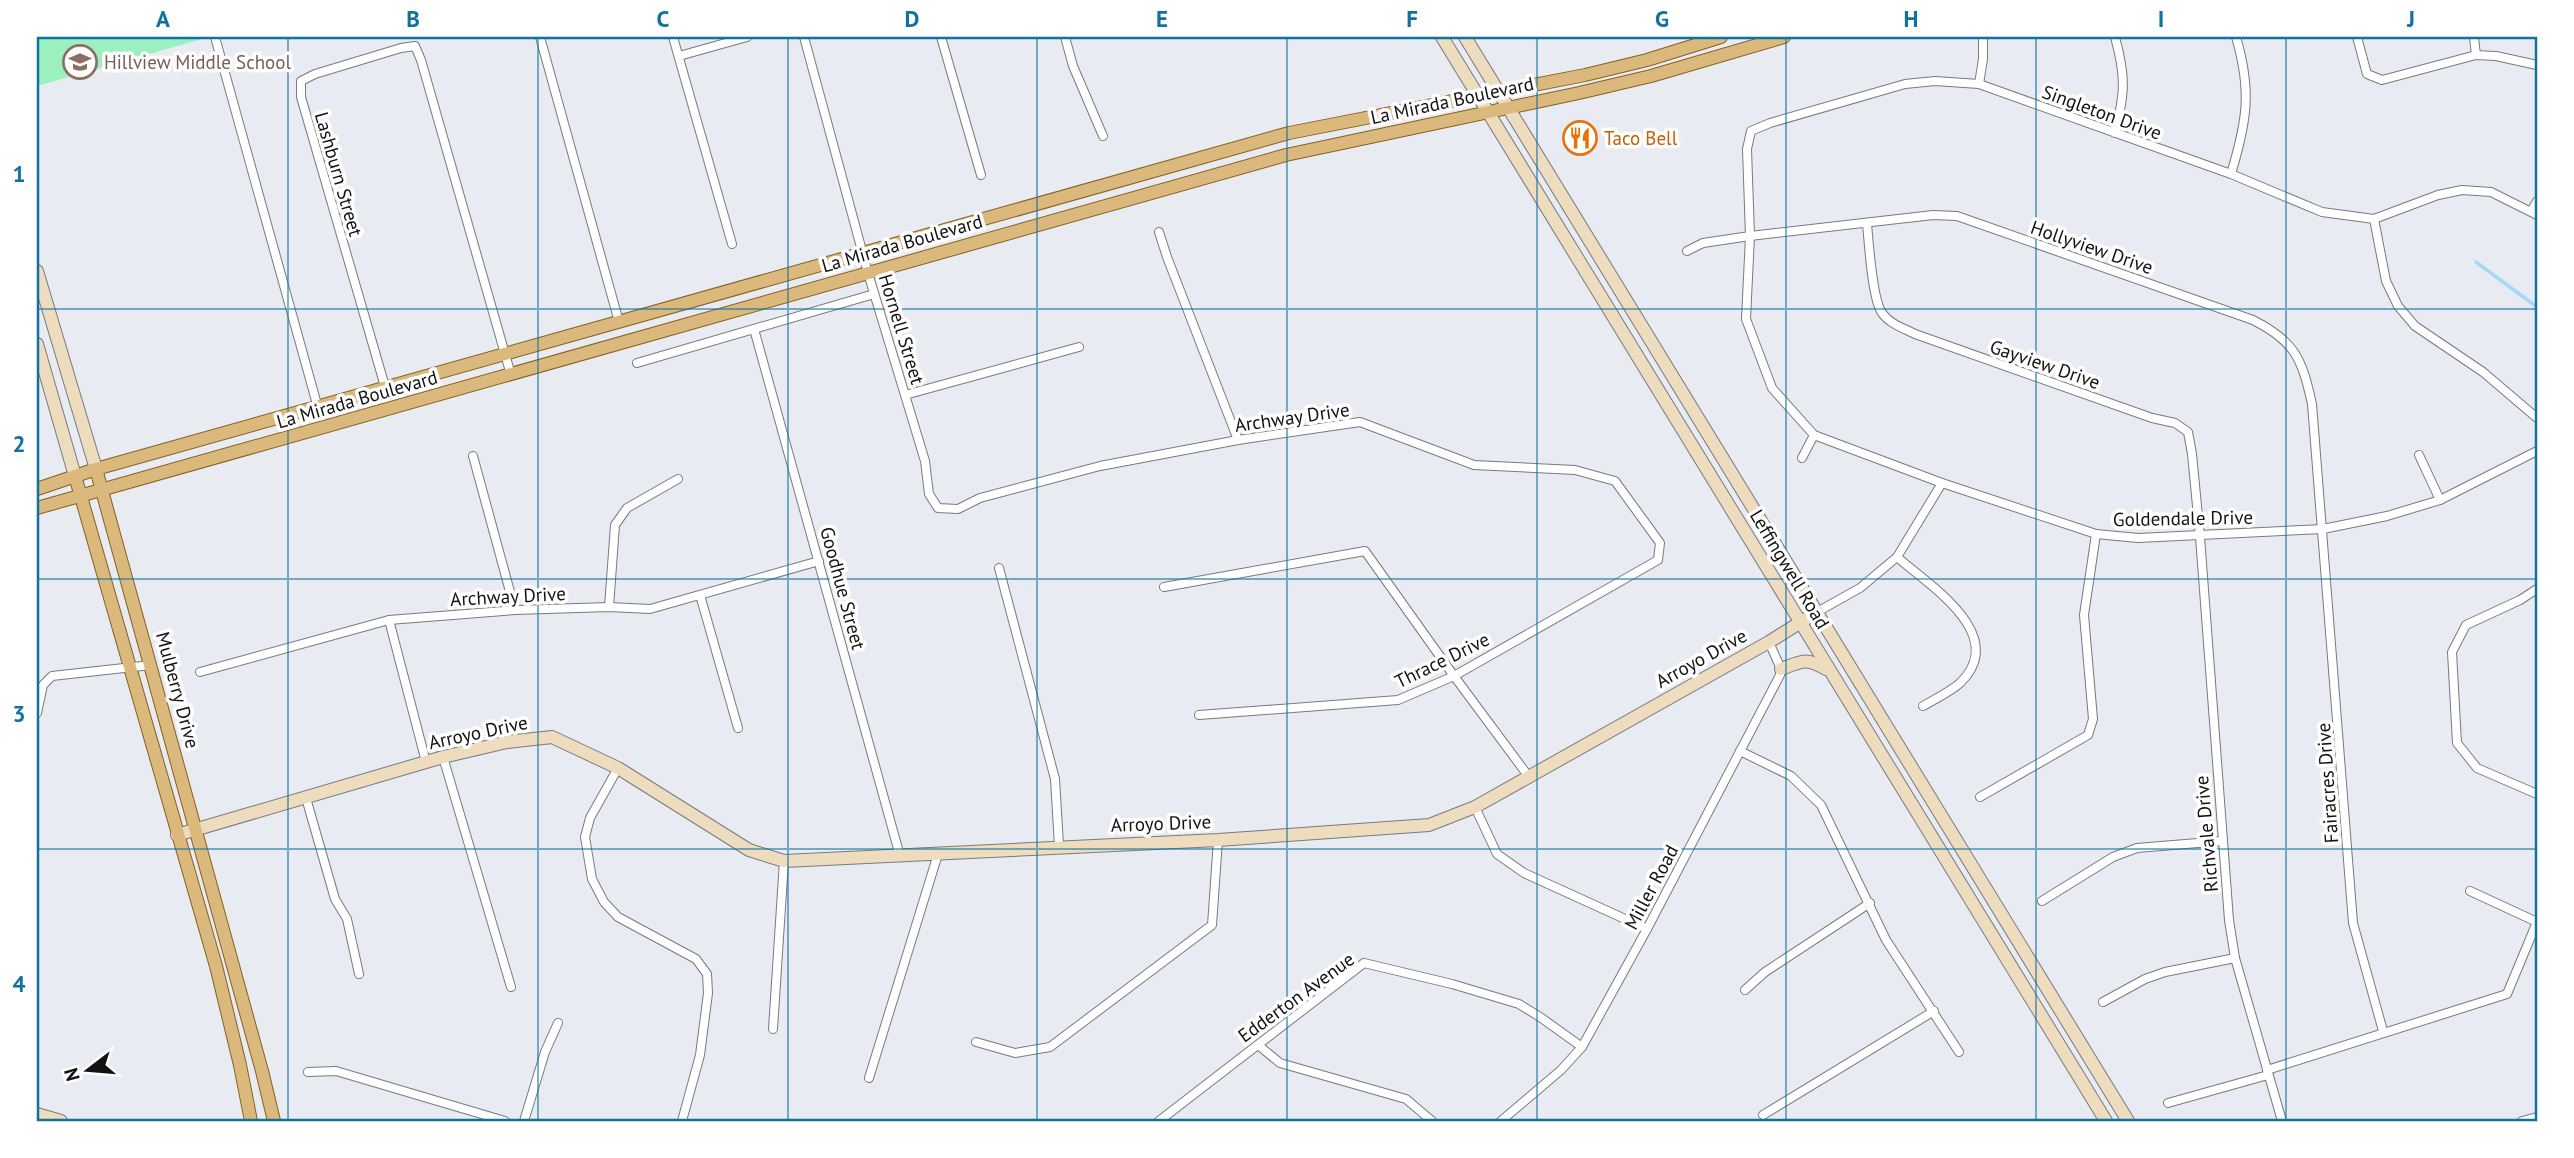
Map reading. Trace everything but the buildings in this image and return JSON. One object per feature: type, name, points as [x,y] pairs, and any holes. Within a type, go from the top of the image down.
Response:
[{"type":"main road","name":"Leffingwell Road","points":[[1442,37],[2106,1121]]},
{"type":"main road","name":"Leffingwell Road","points":[[1465,37],[2128,1121]]},
{"type":"main road","name":"La Mirada Boulevard","points":[[37,489],[96,469],[386,390],[1289,133],[1590,74],[1721,37]]},
{"type":"main road","name":"La Mirada Boulevard","points":[[37,508],[1286,155],[1651,76],[1784,37]]},
{"type":"main road","name":"Mulberry Drive","points":[[37,271],[103,491],[274,1121]]},
{"type":"main road","name":"Mulberry Drive","points":[[37,344],[225,1001],[251,1121]]},
{"type":"main road","name":"Arroyo Drive","points":[[177,835],[443,757],[507,742],[552,737],[618,768],[749,850],[784,862],[1218,840],[1429,825],[1475,807],[1769,642],[1817,612]]},
{"type":"main road","points":[[1781,669],[1809,660],[1830,671]]},
{"type":"main road","points":[[37,1114],[61,1121]]},
{"type":"street","points":[[215,37],[318,408]]},
{"type":"street","points":[[540,37],[619,322]]},
{"type":"street","points":[[673,37],[732,244]]},
{"type":"street","points":[[679,56],[747,37]]},
{"type":"street","name":"Hornell Street","points":[[804,37],[868,273],[925,461],[929,494],[938,508]]},
{"type":"street","points":[[941,37],[981,175]]},
{"type":"street","points":[[1065,37],[1073,66],[1103,136]]},
{"type":"street","points":[[1979,84],[1983,37]]},
{"type":"street","points":[[2115,37],[2125,83],[2115,133]]},
{"type":"street","points":[[2231,174],[2243,136],[2247,108],[2246,81],[2236,37]]},
{"type":"street","points":[[2357,37],[2367,74],[2382,80],[2476,55],[2497,56],[2537,65]]},
{"type":"street","points":[[2474,37],[2476,55]]},
{"type":"street","name":"Lashburn Street","points":[[386,390],[301,97],[301,81],[315,74],[401,48],[415,46],[421,60],[505,355]]},
{"type":"street","name":"Singleton Drive","points":[[1750,236],[1747,149],[1751,131],[1905,84],[1935,81],[1979,84],[2231,174],[2322,212],[2374,219],[2438,195],[2462,190],[2491,192],[2534,212]]},
{"type":"street","points":[[2534,212],[2537,201]]},
{"type":"street","name":"Hollyview Drive","points":[[1687,251],[1703,243],[1750,236],[1933,215],[1957,216],[2253,320],[2275,331],[2293,349],[2305,375],[2312,404],[2323,529]]},
{"type":"street","points":[[2374,219],[2386,281],[2398,306],[2415,326],[2483,372],[2537,418]]},
{"type":"street","name":"Gayview Drive","points":[[1867,224],[1876,294],[1881,311],[1893,323],[1915,334],[2113,404],[2175,423],[2188,432],[2200,537]]},
{"type":"street","points":[[1159,232],[1238,440]]},
{"type":"street","name":"Goldendale Drive","points":[[1750,236],[1746,319],[1772,388],[1814,435],[1942,483],[2096,534],[2138,538],[2200,537],[2323,529],[2387,516],[2440,500],[2537,451]]},
{"type":"street","points":[[637,363],[874,294]]},
{"type":"street","name":"Goodhue Street","points":[[754,329],[900,856]]},
{"type":"street","points":[[905,396],[1079,347]]},
{"type":"street","points":[[505,355],[511,375]]},
{"type":"street","name":"Archway Drive","points":[[938,508],[958,509],[981,498],[1100,466],[1238,440],[1360,422],[1474,465],[1575,470],[1615,481],[1660,542]]},
{"type":"street","points":[[1802,458],[1814,435]]},
{"type":"street","points":[[2419,455],[2440,500]]},
{"type":"street","points":[[473,456],[515,610]]},
{"type":"street","points":[[608,607],[615,525],[628,508],[678,479]]},
{"type":"street","name":"Arroyo Drive","points":[[1817,612],[1860,588],[1897,557],[1942,483]]},
{"type":"street","name":"Fairacres Drive","points":[[2323,529],[2353,923],[2383,1031]]},
{"type":"street","points":[[1980,797],[2088,735],[2093,719],[2084,615],[2096,534]]},
{"type":"street","name":"Richvale Drive","points":[[2200,537],[2222,841],[2235,958],[2282,1121]]},
{"type":"street","name":"Thrace Drive","points":[[1199,715],[1398,701],[1454,676],[1598,591],[1658,560],[1660,542]]},
{"type":"street","points":[[1164,587],[1365,551],[1529,777]]},
{"type":"street","points":[[1897,557],[1962,614],[1972,630],[1976,648],[1971,669],[1959,684],[1923,706]]},
{"type":"street","name":"Archway Drive","points":[[200,673],[389,620],[515,610],[608,607],[650,609],[819,561]]},
{"type":"street","points":[[999,568],[1055,779],[1059,846]]},
{"type":"street","points":[[2537,589],[2520,600],[2466,625],[2452,652],[2457,743],[2477,768],[2537,794]]},
{"type":"street","points":[[700,595],[738,728]]},
{"type":"street","points":[[389,620],[426,762]]},
{"type":"street","points":[[1769,642],[1781,669]]},
{"type":"street","points":[[37,713],[43,685],[51,676],[151,665]]},
{"type":"street","name":"Miller Road","points":[[1501,1121],[1561,1070],[1582,1047],[1647,929],[1781,669]]},
{"type":"street","points":[[1740,751],[1791,776],[1821,805],[1886,940],[1959,1052]]},
{"type":"street","points":[[443,757],[511,987]]},
{"type":"street","points":[[618,768],[590,818],[585,837],[592,879],[604,902],[618,917],[696,959],[707,974],[708,993],[700,1055],[682,1121]]},
{"type":"street","points":[[306,798],[335,899],[347,919],[359,974]]},
{"type":"street","points":[[1475,807],[1497,854],[1524,873],[1647,929]]},
{"type":"street","points":[[976,1042],[1015,1053],[1050,1047],[1212,925],[1218,840]]},
{"type":"street","points":[[2042,901],[2113,857],[2137,849],[2222,841]]},
{"type":"street","points":[[869,1078],[938,854]]},
{"type":"street","points":[[773,1029],[784,862]]},
{"type":"street","points":[[2168,1103],[2383,1031],[2507,993],[2537,922],[2470,891]]},
{"type":"street","points":[[1745,990],[1765,972],[1870,903]]},
{"type":"street","points":[[2102,1002],[2155,975],[2235,958]]},
{"type":"street","name":"Edderton Avenue","points":[[1159,1121],[1364,963],[1452,984],[1519,1004],[1582,1047]]},
{"type":"street","points":[[1763,1115],[1934,1010]]},
{"type":"street","points":[[524,1121],[545,1052],[558,1023]]},
{"type":"street","points":[[1258,1045],[1280,1063],[1406,1099],[1432,1121]]},
{"type":"street","points":[[308,1072],[336,1071],[505,1121]]},
{"type":"street","points":[[2522,1121],[2537,1117]]},
{"type":"green space","name":"Hillview Middle School","points":[[37,37],[209,37],[37,86]]},
{"type":"waterway","points":[[2476,262],[2537,307]]},
{"type":"place","name":"Hillview Middle School","points":[[80,62]]},
{"type":"place","name":"Taco Bell","points":[[1580,138]]}]
